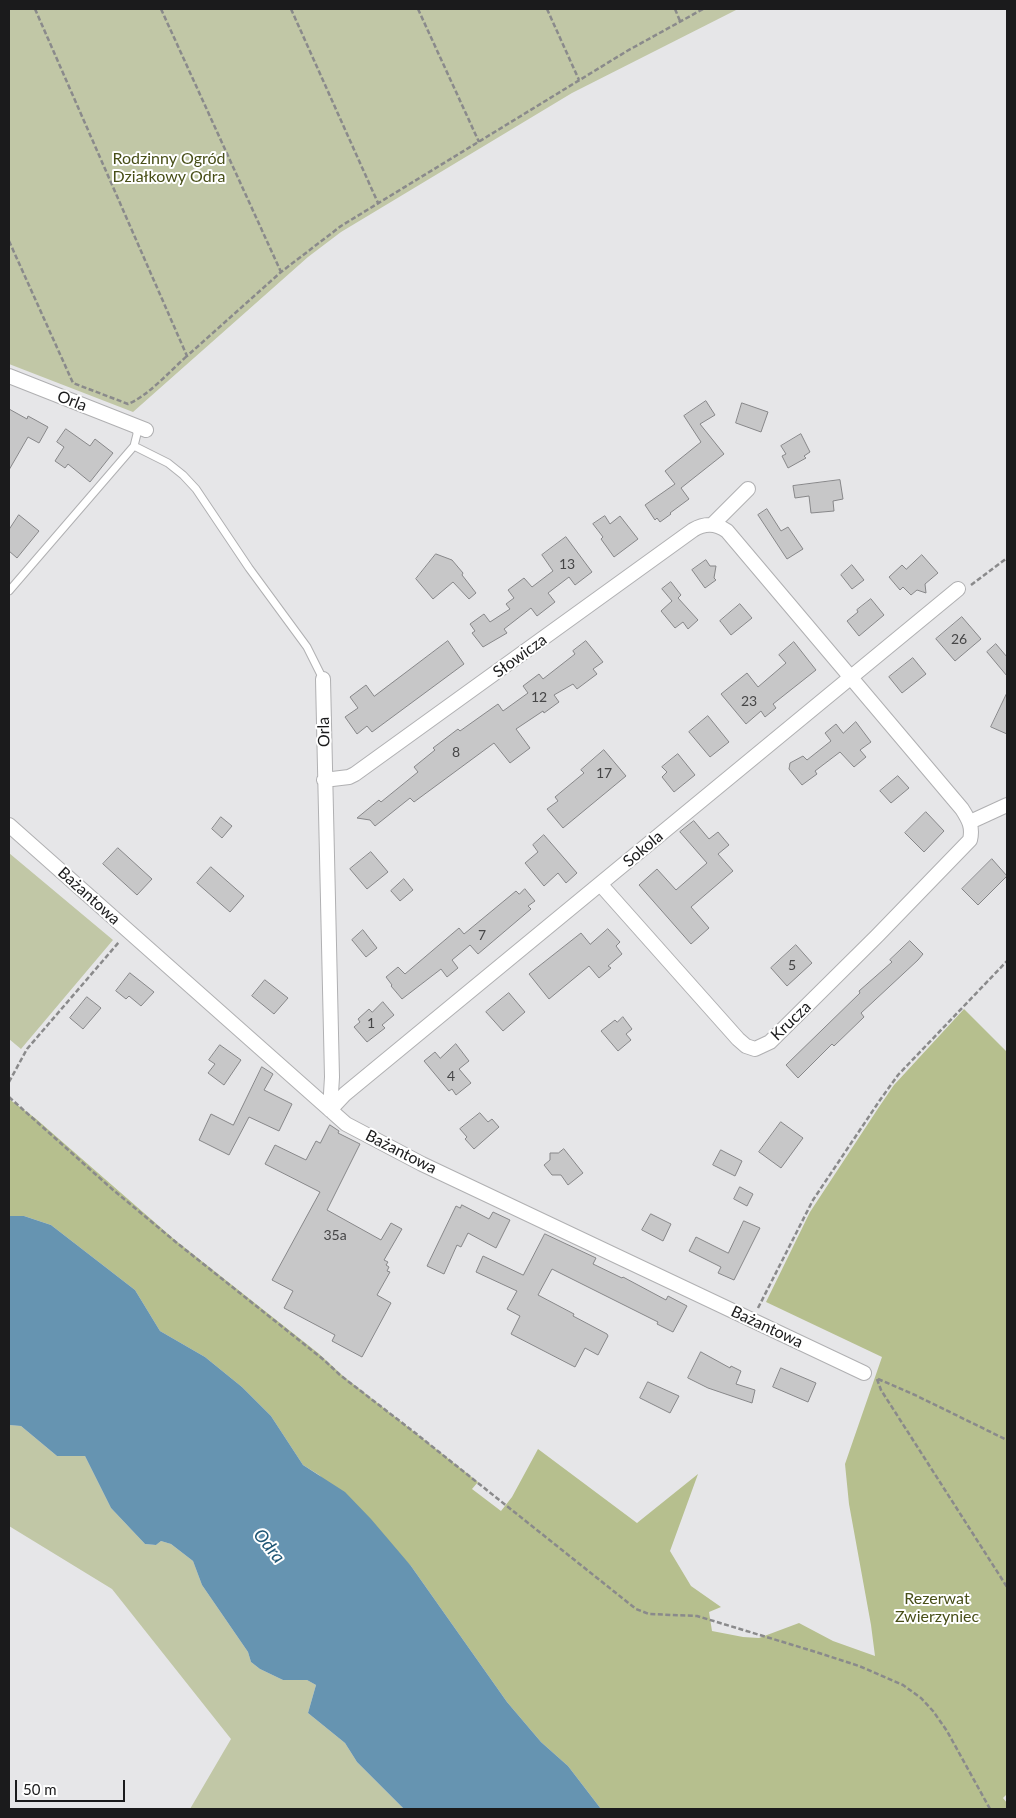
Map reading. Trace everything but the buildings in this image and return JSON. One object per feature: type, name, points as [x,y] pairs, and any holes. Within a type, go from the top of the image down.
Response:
[{"type":"street","name":"Orla","points":[[9,376],[141,428]]},
{"type":"street","name":"Słowicza","points":[[324,780],[350,777],[355,774],[693,530],[701,526],[712,525],[748,489]]},
{"type":"street","points":[[712,525],[727,531],[962,810],[970,822],[1007,805]]},
{"type":"street","name":"Sokola","points":[[330,1110],[346,1094],[601,885],[850,676],[958,589]]},
{"type":"street","name":"Orla","points":[[322,679],[332,1077],[330,1110]]},
{"type":"street","name":"Krucza","points":[[601,885],[738,1039],[746,1046],[755,1049],[770,1042],[967,845],[971,834],[970,822]]},
{"type":"street","name":"Bażantowa","points":[[9,825],[344,1122],[422,1164],[864,1373]]},
{"type":"lane","name":"Orla","points":[[141,428],[137,434],[134,446],[168,463],[196,489],[249,568],[307,647],[322,679]]},
{"type":"lane","points":[[9,591],[134,446]]},
{"type":"path","points":[[35,9],[186,356]]},
{"type":"path","points":[[161,9],[281,272]]},
{"type":"path","points":[[291,9],[378,203]]},
{"type":"path","points":[[418,9],[479,142]]},
{"type":"path","points":[[547,9],[579,80]]},
{"type":"path","points":[[675,9],[680,21]]},
{"type":"path","points":[[9,241],[73,382],[128,404],[151,388],[281,272],[335,231],[579,80],[703,9]]},
{"type":"path","points":[[958,589],[973,584],[1007,558]]},
{"type":"path","points":[[9,1080],[27,1049],[122,939]]},
{"type":"path","points":[[752,1320],[813,1200],[880,1100],[898,1075],[1007,961]]},
{"type":"path","points":[[9,1097],[112,1189],[177,1243],[324,1360],[340,1375],[636,1609],[649,1614],[696,1616],[816,1652],[903,1685],[933,1711],[947,1731],[990,1809]]},
{"type":"path","points":[[1007,1440],[915,1395],[877,1379],[880,1390],[1007,1587]]},
{"type":"green space","name":"Rodzinny Ogród Działkowy Odra","points":[[9,9],[738,9],[572,93],[341,232],[308,257],[133,412],[9,364]]},
{"type":"green space","points":[[9,853],[113,940],[21,1049],[9,1039]]},
{"type":"green space","name":"Rezerwat Zwierzyniec","points":[[964,1009],[1007,1052],[1007,1794],[1003,1798],[1007,1803],[1007,1809],[601,1809],[568,1766],[541,1742],[507,1702],[411,1566],[319,1475],[303,1465],[271,1416],[242,1387],[205,1357],[160,1331],[135,1290],[51,1225],[24,1216],[9,1216],[9,1099],[35,1118],[175,1240],[478,1482],[472,1489],[501,1511],[512,1497],[538,1449],[637,1523],[698,1474],[670,1551],[691,1586],[721,1607],[709,1612],[712,1631],[759,1638],[799,1623],[833,1641],[875,1656],[849,1504],[845,1464],[882,1357],[766,1302],[810,1212],[879,1107],[894,1085]]},
{"type":"green space","points":[[9,1425],[21,1426],[57,1456],[85,1456],[111,1508],[145,1544],[156,1545],[161,1541],[171,1544],[193,1561],[202,1585],[248,1652],[251,1662],[260,1669],[283,1680],[307,1680],[316,1685],[308,1713],[345,1743],[357,1762],[404,1809],[190,1809],[231,1739],[112,1589],[9,1526]]},
{"type":"water","name":"Odra","points":[[9,1216],[24,1216],[51,1225],[135,1290],[160,1331],[205,1357],[242,1387],[271,1416],[303,1465],[345,1492],[411,1566],[507,1702],[541,1742],[568,1766],[601,1809],[404,1809],[357,1762],[345,1743],[308,1713],[316,1685],[307,1680],[283,1680],[260,1669],[251,1662],[248,1652],[202,1585],[193,1561],[171,1544],[161,1541],[156,1545],[145,1544],[111,1508],[85,1456],[57,1456],[21,1426],[9,1425]]}]
